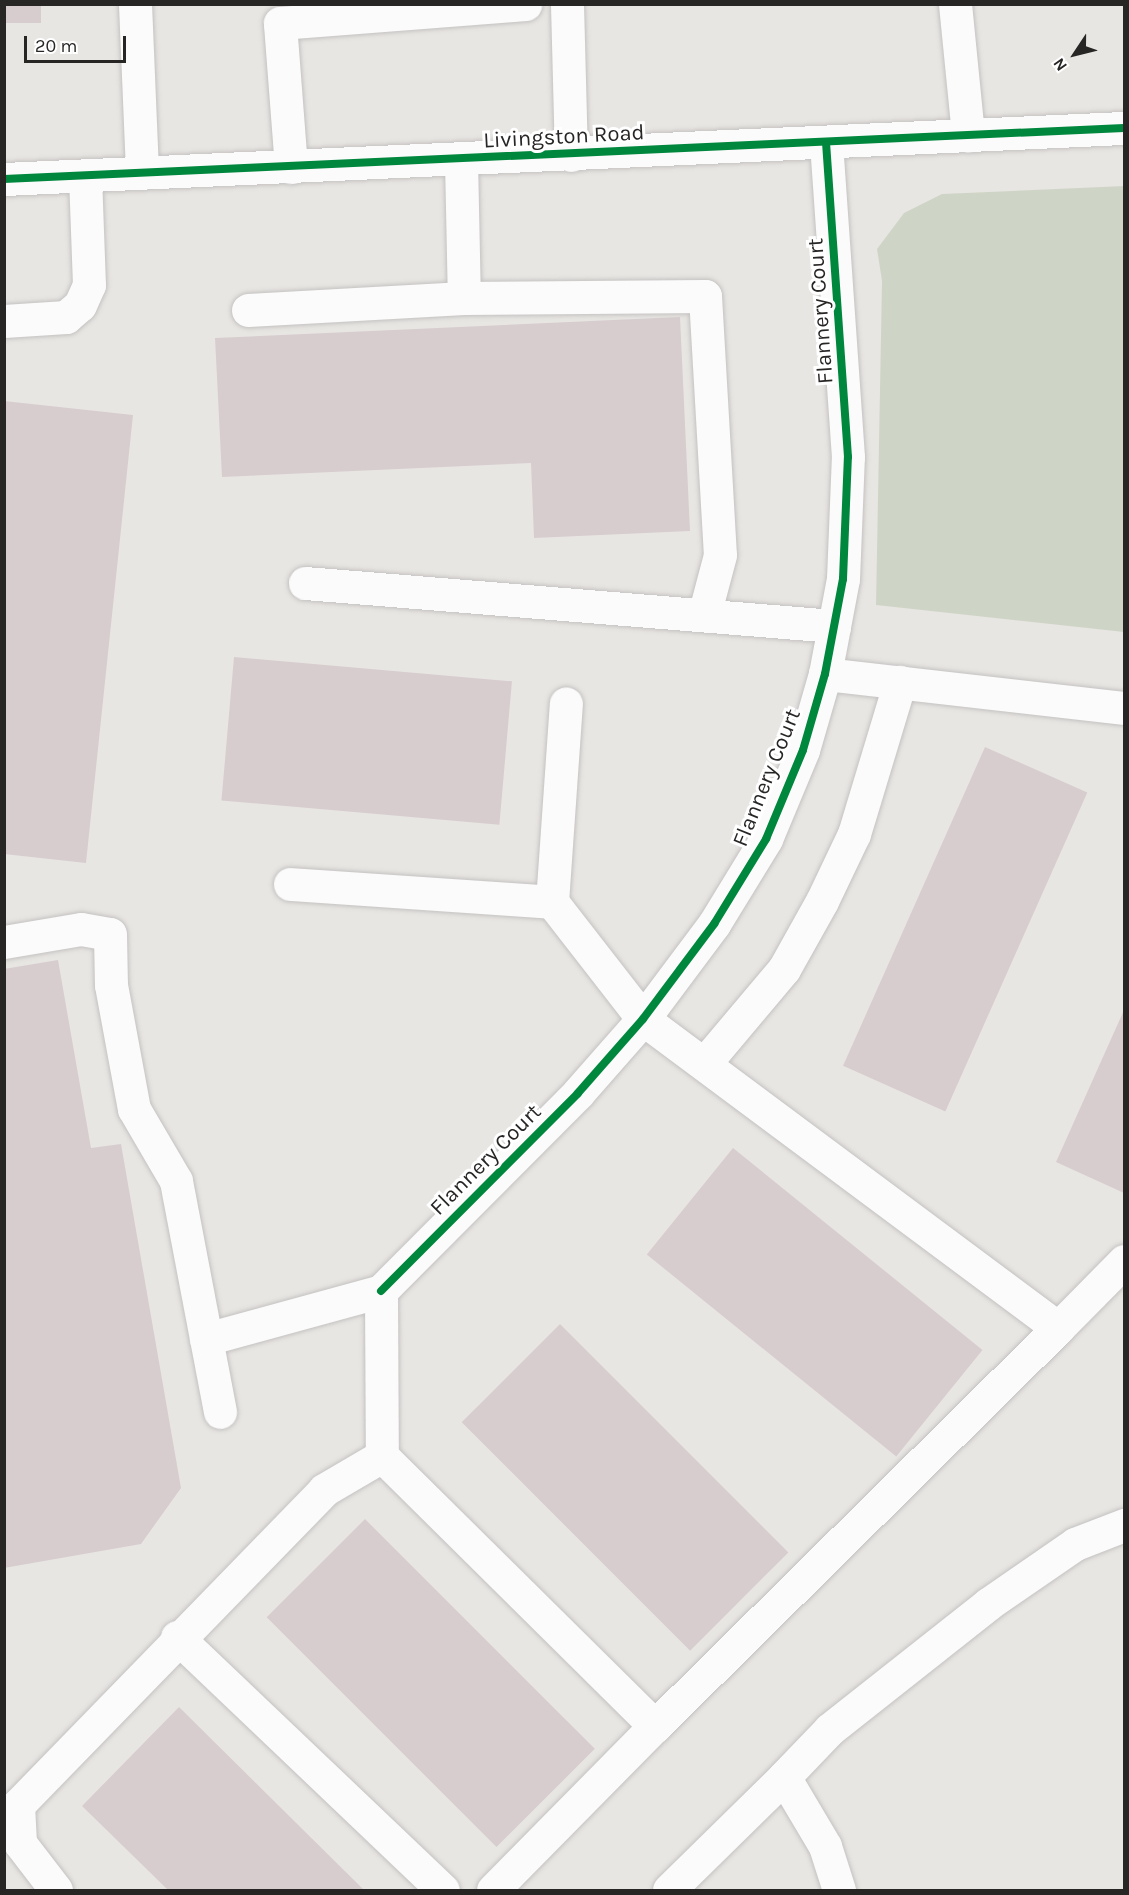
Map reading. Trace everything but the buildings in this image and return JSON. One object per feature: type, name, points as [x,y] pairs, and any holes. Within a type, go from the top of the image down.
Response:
[{"type":"street","points":[[135,4],[142,174]]},
{"type":"street","points":[[291,167],[280,23],[525,4]]},
{"type":"street","points":[[567,4],[571,155]]},
{"type":"street","points":[[955,4],[968,135]]},
{"type":"street","name":"Livingston Road","points":[[4,178],[461,160],[1125,128]]},
{"type":"street","name":"Flannery Court","points":[[381,1291],[578,1093],[643,1019],[714,924],[766,839],[803,750],[825,674],[843,579],[848,457],[826,143]]},
{"type":"street","points":[[461,160],[464,298]]},
{"type":"street","points":[[4,321],[66,317],[80,305],[89,285],[85,176]]},
{"type":"street","points":[[248,310],[464,298],[705,296],[720,555],[704,615]]},
{"type":"street","points":[[305,583],[834,626]]},
{"type":"street","points":[[825,674],[1125,708]]},
{"type":"street","points":[[704,1064],[784,969],[822,901],[854,834],[900,682]]},
{"type":"street","points":[[566,703],[552,902],[643,1019],[1058,1328]]},
{"type":"street","points":[[290,884],[552,902]]},
{"type":"street","points":[[4,942],[81,929],[110,934],[111,985],[134,1109],[176,1181],[220,1412]]},
{"type":"street","points":[[493,1890],[655,1726],[1125,1261]]},
{"type":"street","points":[[206,1339],[381,1291],[382,1456],[655,1726]]},
{"type":"street","points":[[56,1890],[20,1843],[18,1805],[177,1637],[324,1491],[382,1456]]},
{"type":"street","points":[[669,1890],[830,1729],[988,1604],[1075,1544],[1125,1525]]},
{"type":"street","points":[[177,1637],[443,1890]]},
{"type":"street","points":[[784,1777],[825,1846],[839,1890]]},
{"type":"green space","points":[[1124,186],[1124,632],[876,605],[882,281],[877,249],[904,213],[942,194]]},
{"type":"cycle path","points":[[4,179],[1124,128]]},
{"type":"cycle path","points":[[381,1291],[578,1093],[643,1019],[714,924],[766,839],[803,750],[825,674],[843,579],[848,457],[826,143]]}]
